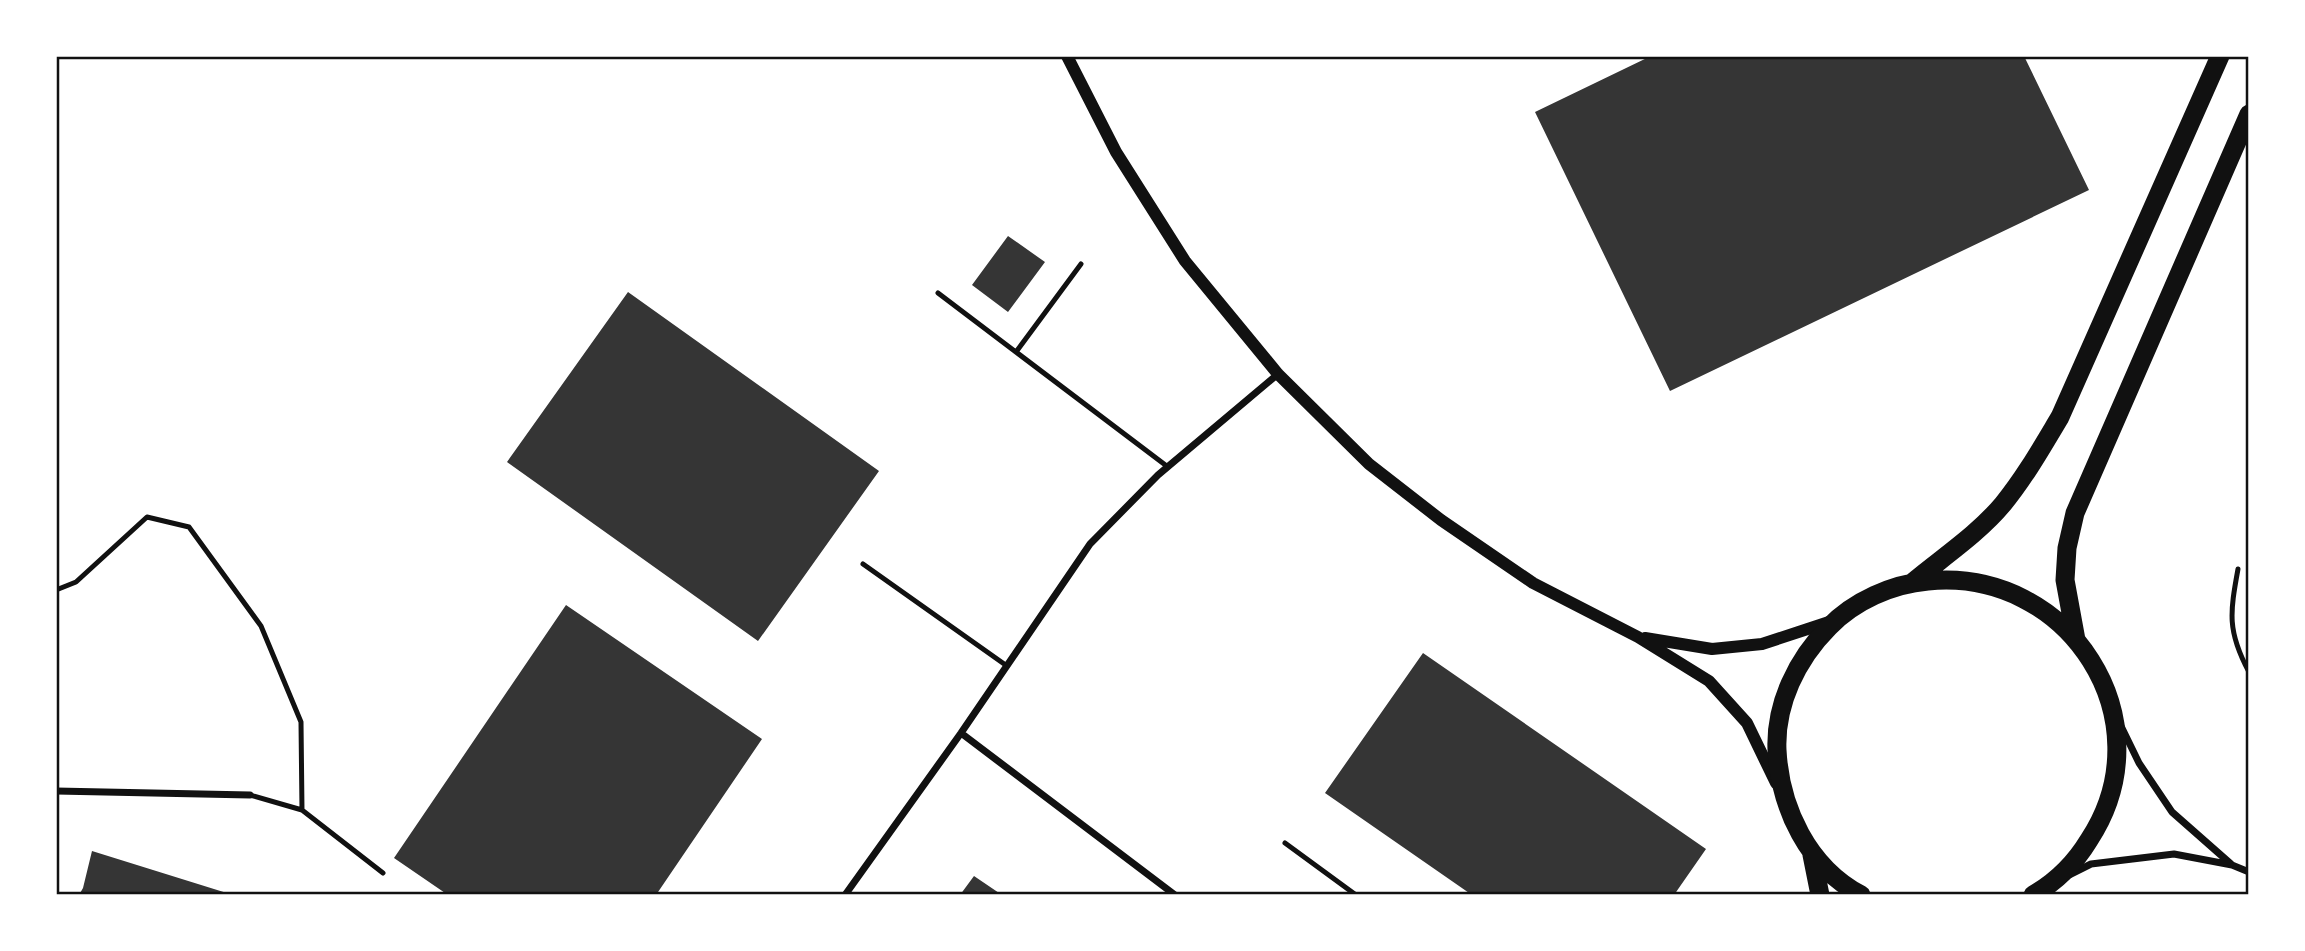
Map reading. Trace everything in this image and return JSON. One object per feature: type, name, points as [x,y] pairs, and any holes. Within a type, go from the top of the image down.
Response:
[{"type":"highway","points":[[1913,582],[1966,539],[2002,505],[2030,468],[2060,418],[2220,56]]},
{"type":"highway","points":[[2076,640],[2066,580],[2067,548],[2075,513],[2249,114]]},
{"type":"highway","points":[[1861,895],[1831,874],[1811,852],[1784,799],[1778,771],[1777,743],[1787,688],[1816,639],[1836,620],[1872,596],[1913,582],[1948,579],[1983,583],[2005,590],[2027,599],[2047,612],[2076,640],[2096,669],[2110,701],[2116,754],[2114,780],[2107,806],[2081,853],[2064,872],[2038,892]]},
{"type":"highway","points":[[1811,852],[1820,895]]},
{"type":"street","points":[[1067,56],[1116,152],[1185,261],[1278,374],[1369,464],[1441,520],[1533,583],[1637,637],[1709,681],[1747,723],[1784,799]]},
{"type":"street","points":[[845,895],[961,733],[1090,544],[1168,467],[1278,374]]},
{"type":"street","points":[[1637,637],[1712,649],[1762,644],[1836,620]]},
{"type":"street","points":[[2110,701],[2139,763],[2172,812],[2232,865]]},
{"type":"street","points":[[961,733],[1175,895]]},
{"type":"street","points":[[56,791],[250,795]]},
{"type":"street","points":[[2038,892],[2091,864],[2129,858],[2174,855],[2232,865],[2249,872]]},
{"type":"lane","points":[[1016,352],[1081,264]]},
{"type":"lane","points":[[937,292],[1168,467]]},
{"type":"lane","points":[[56,590],[76,582],[148,517],[189,527],[261,626],[301,722],[302,810]]},
{"type":"lane","points":[[863,564],[1007,666]]},
{"type":"lane","points":[[2238,569],[2231,624],[2234,642],[2249,672]]},
{"type":"lane","points":[[250,795],[302,810],[383,873]]},
{"type":"lane","points":[[1285,843],[1356,895]]},
{"type":"building","points":[[1651,56],[2024,56],[2089,190],[1670,391],[1535,112]]},
{"type":"building","points":[[1008,236],[1045,262],[1008,312],[972,285]]},
{"type":"building","points":[[628,292],[879,471],[758,641],[507,462]]},
{"type":"building","points":[[566,605],[762,739],[656,895],[448,895],[394,858]]},
{"type":"building","points":[[1423,653],[1706,849],[1674,895],[1472,895],[1325,793]]},
{"type":"building","points":[[92,851],[230,894],[230,895],[79,895]]},
{"type":"building","points":[[974,876],[1002,895],[960,895]]}]
